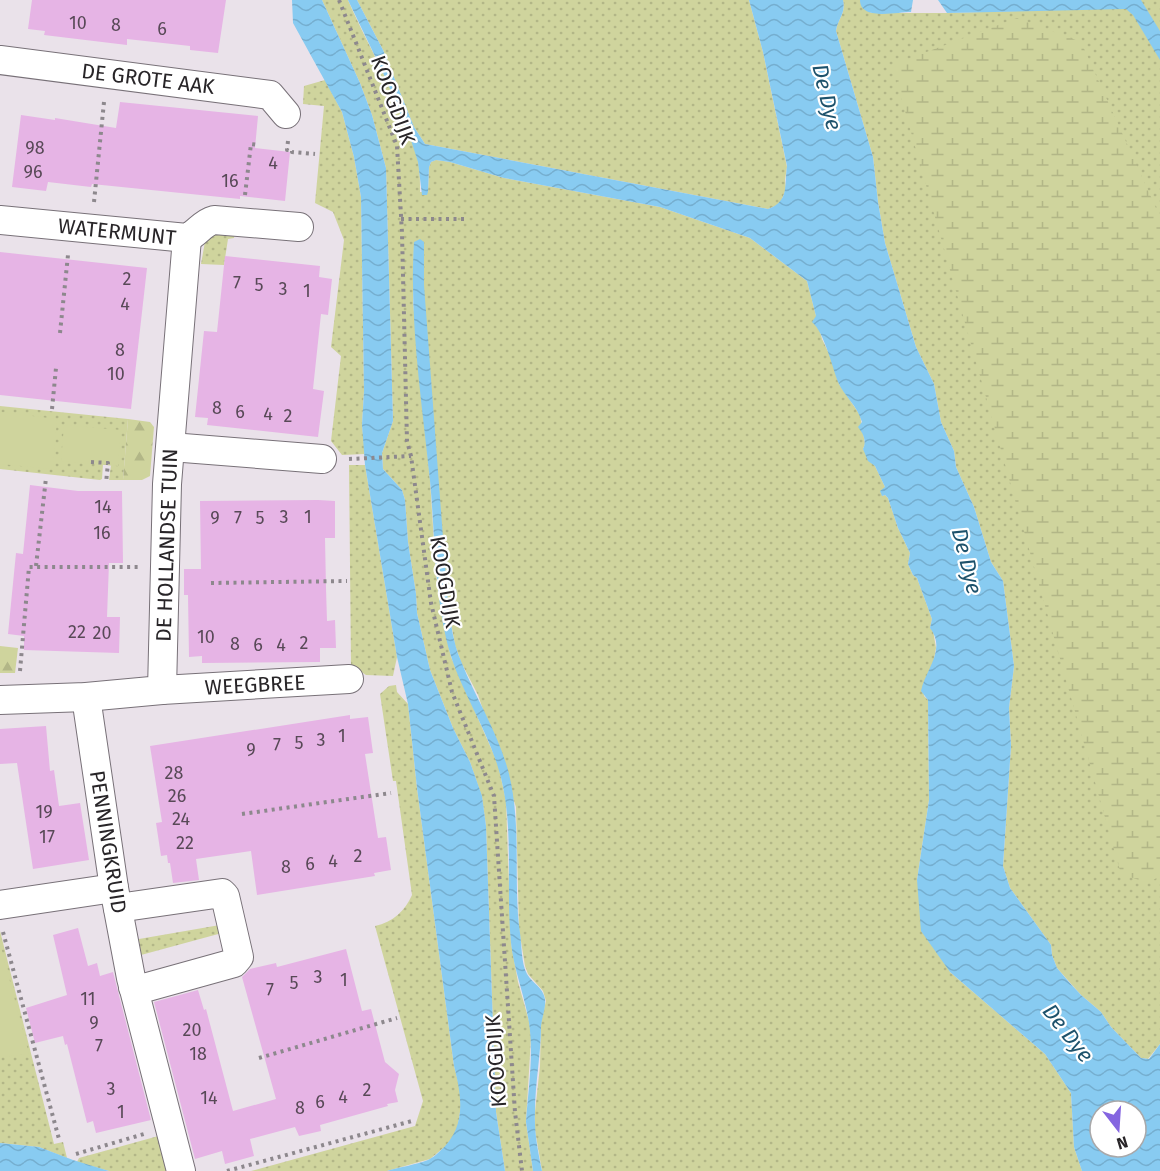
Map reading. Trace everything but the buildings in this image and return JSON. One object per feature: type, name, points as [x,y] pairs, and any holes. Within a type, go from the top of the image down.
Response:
[{"type":"street","name":"DE GROTE AAK","points":[[0,60],[270,95],[287,125]]},
{"type":"street","name":"WATERMUNT","points":[[0,220],[187,238],[198,234],[202,226],[214,220],[299,227]]},
{"type":"street","name":"DE HOLLANDSE TUIN","points":[[162,690],[167,484],[187,238]]},
{"type":"street","points":[[171,447],[322,459]]},
{"type":"street","name":"WEEGBREE","points":[[162,690],[349,679]]},
{"type":"street","points":[[9,700],[86,697],[162,690]]},
{"type":"street","name":"PENNINGKRUID","points":[[86,697],[116,898],[134,987],[181,1171]]},
{"type":"street","points":[[1,917],[116,898],[222,893],[225,896],[239,957],[234,963],[144,988],[134,987]]},
{"type":"path","name":"KOOGDIJK","points":[[339,0],[397,146],[407,441],[431,603],[452,692],[494,796],[515,1112],[522,1171]]},
{"type":"path","points":[[60,333],[108,74]]},
{"type":"path","points":[[287,125],[287,150],[315,154]]},
{"type":"path","points":[[242,222],[251,144],[259,145]]},
{"type":"path","points":[[401,219],[464,219]]},
{"type":"path","points":[[52,409],[56,368]]},
{"type":"path","points":[[353,459],[411,456]]},
{"type":"path","points":[[92,462],[108,463],[106,483]]},
{"type":"path","points":[[36,566],[46,478]]},
{"type":"path","points":[[9,700],[21,649],[29,567],[166,568]]},
{"type":"path","points":[[211,583],[346,581]]},
{"type":"path","points":[[242,814],[392,793]]},
{"type":"path","points":[[1,917],[59,1139]]},
{"type":"path","points":[[259,1058],[397,1018]]},
{"type":"path","points":[[227,1171],[412,1121]]},
{"type":"path","points":[[76,1154],[169,1127]]},
{"type":"green space","points":[[322,0],[348,0],[412,139],[419,164],[420,192],[428,192],[429,167],[431,162],[436,160],[504,178],[660,207],[750,238],[807,281],[822,339],[833,362],[839,384],[860,415],[865,444],[863,449],[875,466],[885,487],[882,496],[885,495],[888,498],[898,528],[910,553],[908,564],[917,578],[932,619],[930,628],[933,630],[936,648],[933,665],[923,684],[924,696],[928,700],[929,800],[917,880],[950,972],[1045,1054],[1071,1093],[1074,1147],[1082,1171],[542,1171],[535,1130],[535,1112],[540,1066],[541,1022],[546,1001],[543,991],[528,974],[525,966],[519,929],[516,807],[478,695],[455,645],[445,590],[414,242],[413,302],[430,480],[436,574],[442,616],[451,657],[498,764],[506,801],[511,943],[531,1037],[526,1122],[533,1171],[505,1171],[496,1112],[486,826],[482,797],[470,762],[453,728],[430,670],[417,613],[405,500],[402,490],[383,469],[382,453],[393,421],[386,168],[372,115],[360,83]]},
{"type":"green space","points":[[357,0],[749,0],[763,52],[787,167],[786,189],[780,204],[768,209],[425,144],[414,127],[383,50]]},
{"type":"green space","points":[[843,0],[860,0],[871,13],[947,13],[1018,11],[967,0],[1160,0],[1160,1044],[1148,1059],[1141,1058],[1111,1027],[1101,1012],[1081,995],[1057,968],[1051,945],[1010,888],[1003,866],[1011,746],[1009,708],[1014,666],[1003,581],[991,562],[974,507],[956,467],[954,451],[941,422],[934,384],[916,347],[885,243],[873,157],[836,31],[843,13]]},
{"type":"green space","points":[[1017,18],[1081,42],[1160,217],[1160,876],[1148,883],[1121,874],[892,65]]},
{"type":"green space","points":[[325,80],[342,112],[354,157],[361,197],[364,391],[362,425],[365,454],[342,455],[331,441],[341,356],[331,347],[344,240],[333,212],[315,203],[324,106],[303,104],[304,86]]},
{"type":"green space","points":[[236,228],[234,238],[228,239],[224,265],[201,264],[206,236]]},
{"type":"green space","points":[[0,406],[128,419],[123,480],[109,480],[111,465],[103,465],[100,480],[0,469]]},
{"type":"green space","points":[[0,412],[57,419],[53,469],[0,464]]},
{"type":"green space","points":[[128,419],[150,422],[154,427],[150,476],[142,480],[123,480]]},
{"type":"green space","points":[[64,425],[121,430],[118,466],[61,461]]},
{"type":"green space","points":[[349,465],[365,465],[397,657],[393,676],[366,675],[351,665]]},
{"type":"green space","points":[[0,646],[18,648],[15,673],[0,673]]},
{"type":"green space","points":[[396,685],[397,692],[408,704],[454,1066],[460,1089],[461,1106],[457,1131],[447,1145],[430,1159],[387,1171],[251,1171],[415,1126],[423,1101],[375,926],[398,915],[412,895],[396,781],[393,781],[380,694],[389,686]]},
{"type":"green space","points":[[220,925],[222,933],[141,955],[139,939]]},
{"type":"green space","points":[[0,931],[54,1144],[63,1142],[67,1158],[39,1147],[0,1143]]},
{"type":"green space","points":[[1,947],[29,1054],[0,1057]]},
{"type":"green space","points":[[162,1135],[172,1171],[109,1171],[77,1162],[79,1158]]},
{"type":"water","points":[[292,0],[322,0],[360,83],[372,115],[386,168],[393,421],[382,453],[383,469],[402,490],[405,500],[417,613],[430,670],[453,728],[470,762],[482,796],[486,826],[496,1112],[505,1171],[387,1171],[428,1160],[439,1152],[454,1133],[460,1112],[460,1101],[417,788],[408,704],[397,657],[365,465],[362,425],[364,391],[361,197],[354,157],[342,112],[293,23]]},
{"type":"water","name":"De Dye","points":[[348,0],[357,0],[383,50],[414,127],[425,144],[768,209],[780,202],[783,197],[787,166],[763,52],[749,0],[843,0],[843,13],[836,31],[873,157],[885,243],[916,347],[934,384],[941,422],[954,451],[956,467],[974,507],[991,562],[1003,581],[1014,666],[1009,708],[1011,746],[1003,866],[1010,888],[1051,945],[1057,968],[1069,982],[1101,1012],[1111,1027],[1141,1058],[1149,1059],[1160,1044],[1160,1171],[1082,1171],[1074,1147],[1071,1093],[1045,1054],[950,972],[921,931],[917,880],[929,800],[928,700],[921,691],[936,652],[935,636],[930,628],[932,619],[917,578],[908,564],[910,553],[898,528],[888,498],[885,495],[882,496],[880,491],[885,487],[875,466],[868,461],[863,449],[864,437],[858,427],[862,422],[860,416],[838,382],[824,341],[812,322],[816,316],[807,281],[750,238],[660,207],[504,178],[436,160],[431,162],[429,167],[427,195],[422,195],[418,162],[409,134]]},
{"type":"water","points":[[860,0],[913,0],[911,12],[880,14],[866,11]]},
{"type":"water","points":[[938,0],[1141,0],[1160,31],[1160,60],[1133,15],[1126,9],[947,13]]},
{"type":"water","points":[[420,239],[424,242],[424,285],[451,626],[458,654],[505,759],[509,774],[515,814],[518,913],[523,960],[527,974],[542,991],[545,999],[535,1119],[542,1171],[533,1171],[526,1122],[531,1060],[530,1035],[511,943],[508,830],[503,786],[491,748],[450,655],[439,599],[413,302],[414,242]]},
{"type":"water","points":[[0,1143],[39,1147],[109,1171],[0,1171]]}]
